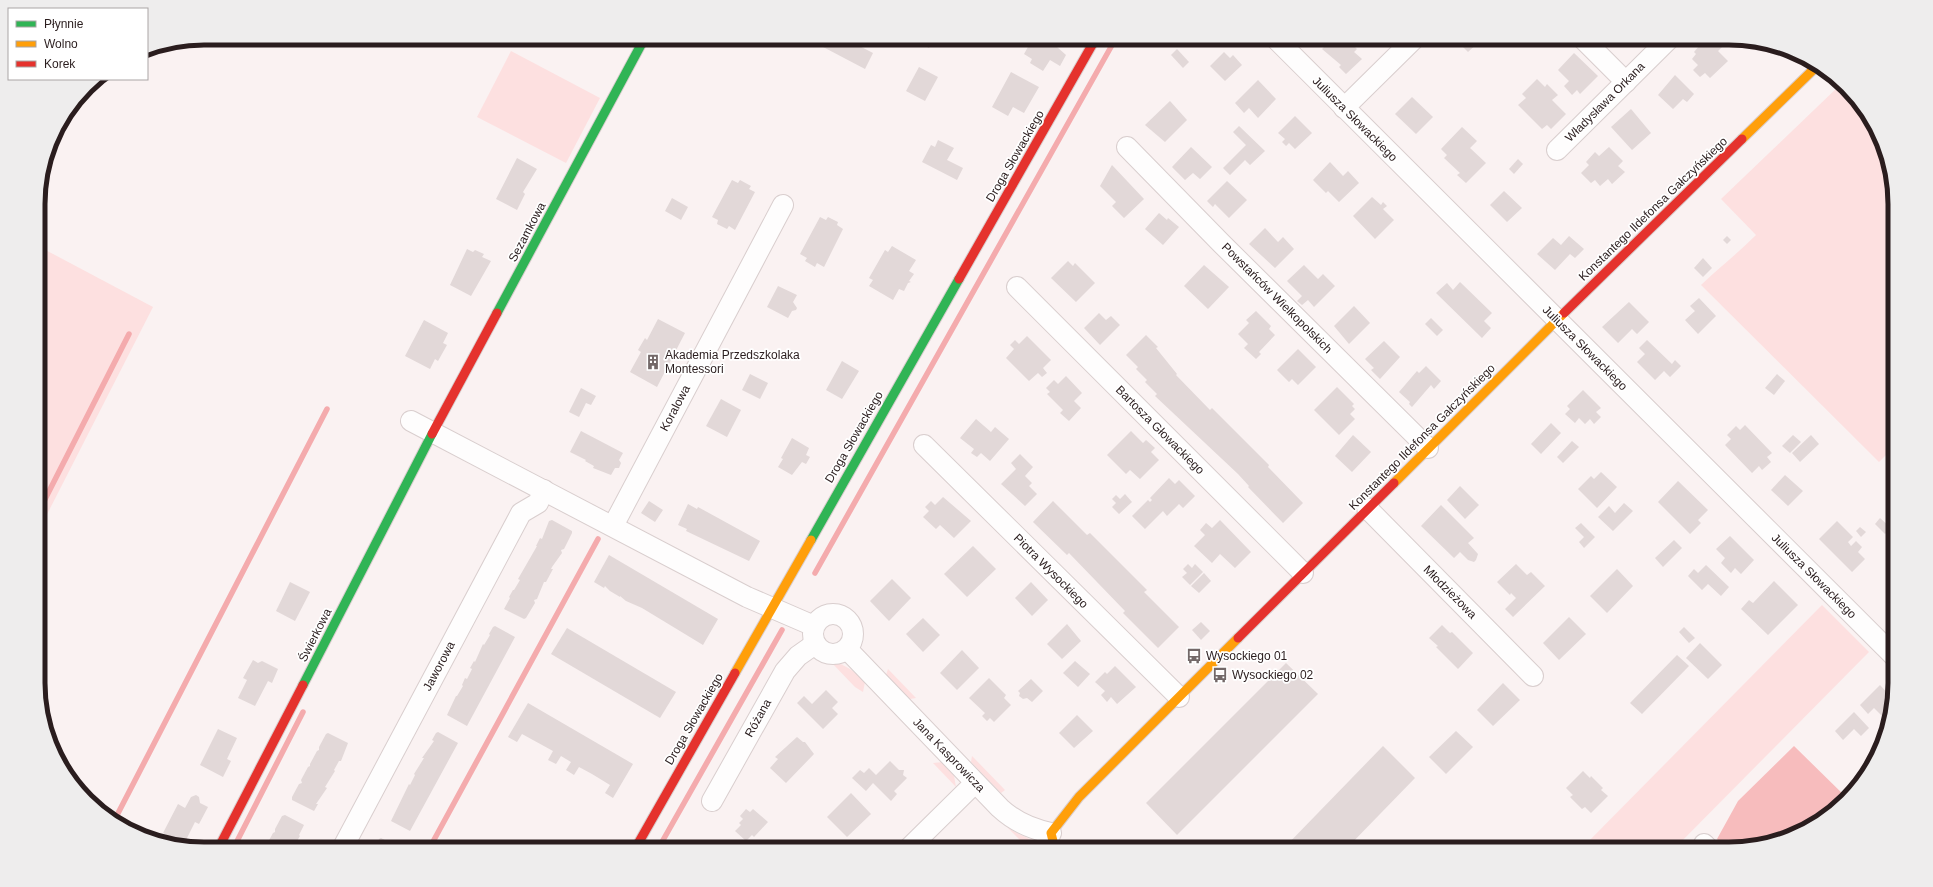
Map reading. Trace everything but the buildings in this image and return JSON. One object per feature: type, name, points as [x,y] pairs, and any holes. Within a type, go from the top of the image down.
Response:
[{"type":"street","name":"Sezamkowa","points":[[433,432],[641,45]]},
{"type":"street","name":"Droga Słowackiego","points":[[639,842],[771,607],[1092,45]]},
{"type":"street","name":"Juliusza Słowackiego","points":[[1282,45],[1888,650]]},
{"type":"street","points":[[1344,108],[1409,45]]},
{"type":"street","points":[[1589,45],[1626,82]]},
{"type":"street","name":"Władysława Orkana","points":[[1557,150],[1663,45]]},
{"type":"street","name":"Konstantego Ildefonsa Gałczyńskiego","points":[[1053,841],[1078,797],[1557,320],[1813,70]]},
{"type":"street","name":"Powstańców Wielkopolskich","points":[[1127,147],[1222,244],[1428,448]]},
{"type":"street","name":"Koralowa","points":[[613,526],[783,206]]},
{"type":"street","name":"Bartosza Głowackiego","points":[[1018,287],[1303,573]]},
{"type":"street","points":[[411,421],[747,597],[771,607],[814,635],[819,649],[830,654],[842,652],[847,649],[850,644],[853,632],[845,617],[833,613],[821,617],[814,635]]},
{"type":"street","name":"Świerkowa","points":[[222,842],[433,432]]},
{"type":"street","name":"Piotra Wysockiego","points":[[924,445],[1179,697]]},
{"type":"street","name":"Jaworowa","points":[[346,842],[521,513],[538,503],[544,490]]},
{"type":"street","name":"Młodzieżowa","points":[[1367,508],[1533,676]]},
{"type":"street","name":"Różana","points":[[712,801],[785,671],[814,635]]},
{"type":"street","name":"Jana Kasprowicza","points":[[847,649],[1012,819],[1053,841]]},
{"type":"street","points":[[915,842],[976,783]]},
{"type":"shaded area","points":[[511,51],[600,98],[566,163],[477,117]]},
{"type":"shaded area","points":[[1837,88],[1855,107],[1867,125],[1880,153],[1888,194],[1888,453],[1879,462],[1701,285],[1756,235],[1721,199]]},
{"type":"shaded area","points":[[45,250],[153,307],[45,518]]},
{"type":"shaded area","points":[[1822,605],[1869,652],[1681,842],[1588,842]]},
{"type":"shaded area","points":[[831,662],[846,666],[862,679],[865,682],[863,692],[855,687]]},
{"type":"shaded area","points":[[888,669],[916,698],[910,699],[886,675]]},
{"type":"shaded area","points":[[1794,746],[1842,794],[1826,809],[1808,821],[1780,834],[1749,841],[1720,842],[1717,839],[1738,801]]},
{"type":"shaded area","points":[[972,756],[1005,790],[1001,793],[971,762]]},
{"type":"shaded area","points":[[943,762],[954,776],[956,787],[933,763]]},
{"type":"shaded area","points":[[1007,827],[1034,842],[1022,842]]},
{"type":"waterway","points":[[815,573],[1112,45]]},
{"type":"waterway","points":[[45,499],[129,334]]},
{"type":"waterway","points":[[117,816],[327,409]]},
{"type":"waterway","points":[[433,842],[598,539]]},
{"type":"waterway","points":[[662,842],[782,630]]},
{"type":"waterway","points":[[237,842],[303,712]]},
{"type":"traffic: fast","points":[[497,313],[641,45]]},
{"type":"traffic: fast","points":[[811,540],[959,279]]},
{"type":"traffic: fast","points":[[303,685],[432,434]]},
{"type":"traffic: slow","points":[[1742,139],[1813,70]]},
{"type":"traffic: slow","points":[[1394,483],[1564,313]]},
{"type":"traffic: slow","points":[[735,673],[811,540]]},
{"type":"traffic: slow","points":[[1053,842],[1051,833],[1079,797],[1238,638]]},
{"type":"traffic: jam","points":[[959,279],[1092,45]]},
{"type":"traffic: jam","points":[[1564,313],[1742,139]]},
{"type":"traffic: jam","points":[[432,434],[497,313]]},
{"type":"traffic: jam","points":[[1238,638],[1394,483]]},
{"type":"traffic: jam","points":[[639,842],[735,673]]},
{"type":"traffic: jam","points":[[222,842],[303,685]]},
{"type":"place","name":"Akademia Przedszkolaka Montessori","points":[[653,362]]},
{"type":"place","name":"Wysockiego 01","points":[[1194,656]]},
{"type":"place","name":"Wysockiego 02","points":[[1220,675]]}]
